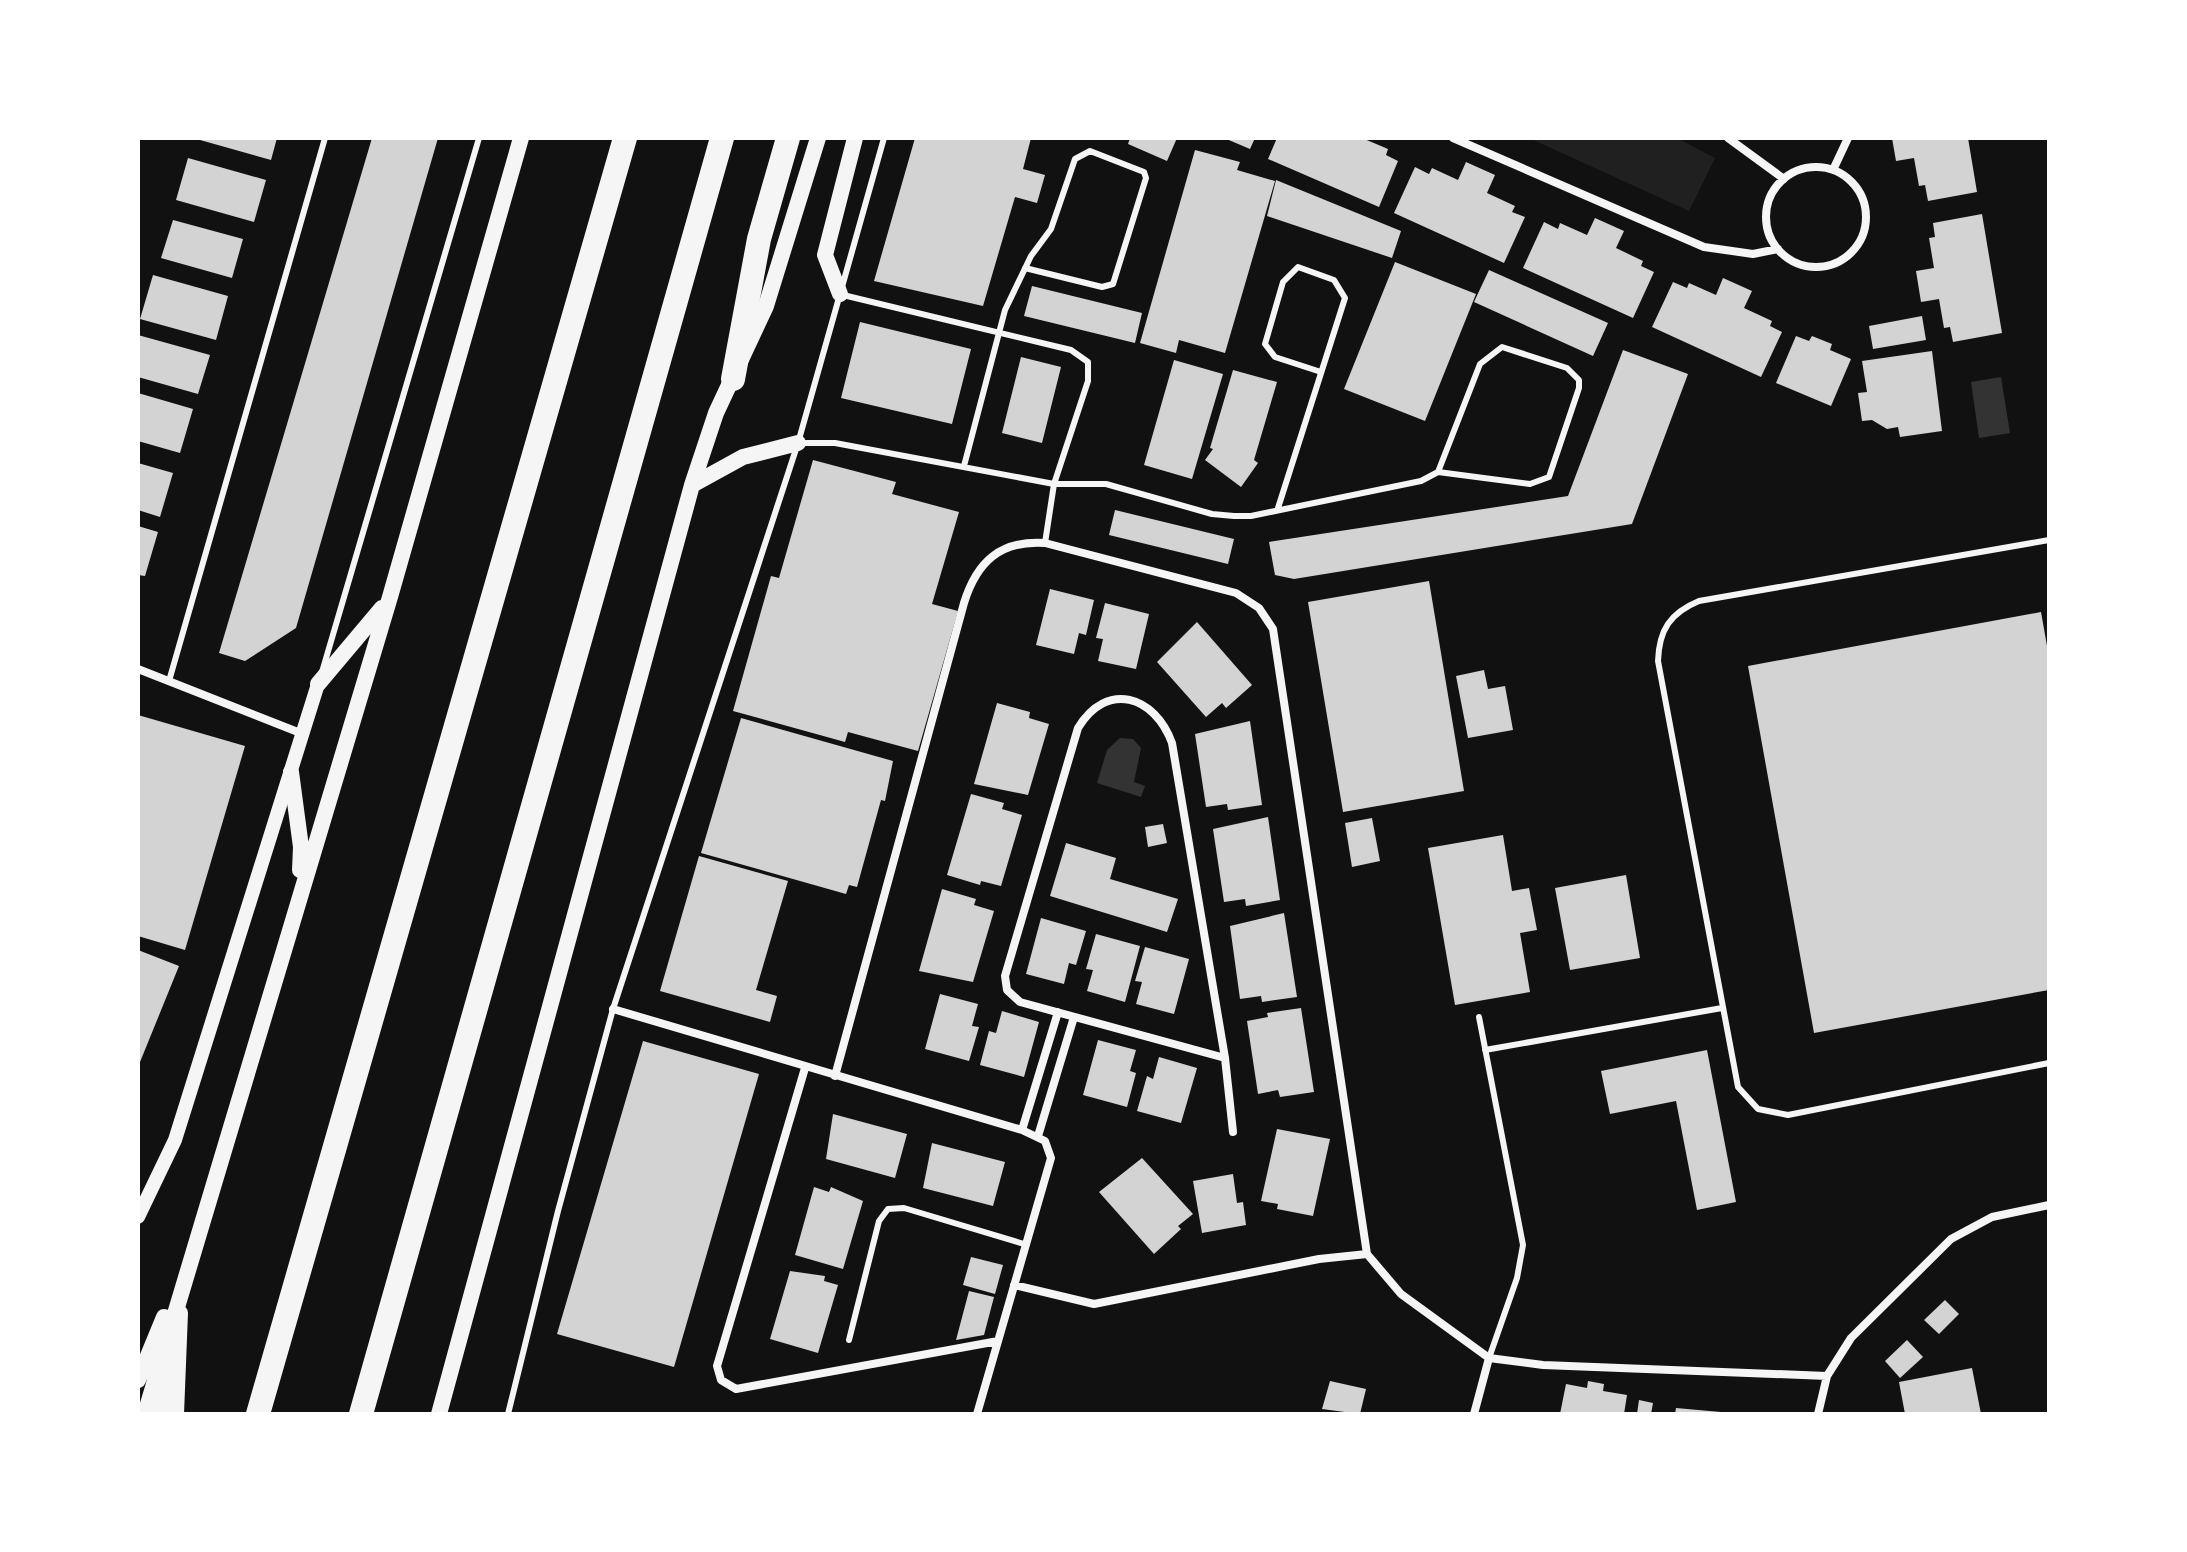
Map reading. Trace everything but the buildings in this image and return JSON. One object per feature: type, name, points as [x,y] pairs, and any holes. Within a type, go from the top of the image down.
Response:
[{"type":"highway","points":[[258,1414],[625,138]]},
{"type":"highway","points":[[361,1414],[722,138]]},
{"type":"highway","points":[[733,379],[759,239],[788,138]]},
{"type":"main road","points":[[145,1414],[181,1283],[390,597],[521,138]]},
{"type":"main road","points":[[439,1414],[692,485],[716,413],[766,306],[818,138]]},
{"type":"main road","points":[[840,294],[825,255],[855,138]]},
{"type":"main road","points":[[692,485],[743,457],[798,443]]},
{"type":"main road","points":[[318,684],[390,597]]},
{"type":"main road","points":[[291,772],[301,847],[300,891]]},
{"type":"main road","points":[[138,1380],[151,1344],[181,1283]]},
{"type":"main road","points":[[161,1414],[181,1283]]},
{"type":"main road","points":[[176,1414],[181,1283]]},
{"type":"street","points":[[1453,138],[1704,247],[1753,254],[1778,249]]},
{"type":"street","points":[[1728,138],[1784,179]]},
{"type":"street","points":[[1833,170],[1848,138]]},
{"type":"street","points":[[1807,168],[1833,170],[1854,184],[1865,208],[1863,234],[1848,255],[1825,266],[1799,264],[1778,249],[1768,229],[1767,207],[1784,179],[1807,168]]},
{"type":"street","points":[[835,1076],[970,584],[984,564],[1020,541],[1045,543],[1236,593],[1259,608],[1273,629],[1367,1254],[1401,1294],[1489,1358],[1543,1365],[1827,1376]]},
{"type":"street","points":[[138,669],[303,734]]},
{"type":"street","points":[[138,1217],[175,1140],[318,684]]},
{"type":"street","points":[[1225,1058],[1074,1017],[1011,996],[1005,976],[1078,728],[1096,704],[1109,700],[1141,703],[1156,712],[1172,743],[1225,1058],[1233,1132]]},
{"type":"street","points":[[613,1009],[1022,1130],[1045,1141],[1051,1158],[977,1414]]},
{"type":"street","points":[[1022,1130],[1058,1012]]},
{"type":"street","points":[[1038,1136],[1074,1017]]},
{"type":"street","points":[[805,1068],[717,1366],[721,1380],[736,1389],[998,1341]]},
{"type":"street","points":[[1818,1414],[1827,1376],[1851,1338],[1951,1239],[1992,1217],[2049,1205]]},
{"type":"street","points":[[1014,1285],[1094,1304],[1319,1259],[1367,1254]]},
{"type":"street","points":[[1474,1414],[1489,1358]]},
{"type":"lane","points":[[169,681],[325,138]]},
{"type":"lane","points":[[318,684],[479,138]]},
{"type":"lane","points":[[508,1414],[558,1211],[613,1009],[798,443],[884,138]]},
{"type":"lane","points":[[964,466],[998,333],[1025,268],[1051,229],[1070,169],[1081,153],[1090,151],[1144,172],[1146,178],[1113,284],[1102,287],[1025,268]]},
{"type":"lane","points":[[1278,508],[1345,298],[1334,280],[1298,267],[1283,282],[1265,344],[1275,357],[1321,372]]},
{"type":"lane","points":[[840,294],[1071,350],[1088,362],[1088,381],[1054,484],[1045,543]]},
{"type":"lane","points":[[798,443],[835,443],[1054,484],[1106,484],[1212,514],[1251,516],[1421,481],[1438,472],[1530,484],[1549,477],[1579,388],[1575,374],[1567,368],[1510,348],[1502,347],[1489,354],[1480,364],[1438,472]]},
{"type":"lane","points":[[2049,540],[1699,601],[1680,609],[1666,623],[1659,641],[1658,661],[1738,1087],[1758,1109],[1773,1115],[1788,1115],[2049,1063]]},
{"type":"lane","points":[[1485,1050],[1722,1008]]},
{"type":"lane","points":[[1479,1017],[1523,1245],[1517,1278],[1489,1358]]},
{"type":"lane","points":[[849,1340],[879,1221],[888,1209],[904,1208],[1024,1244]]},
{"type":"shaded area","points":[[1529,138],[1677,138],[1715,158],[1689,211]]},
{"type":"shaded area","points":[[2001,377],[2010,433],[1979,438],[1971,382]]},
{"type":"shaded area","points":[[1120,738],[1133,739],[1141,748],[1134,782],[1145,786],[1141,797],[1097,783],[1107,750]]}]
